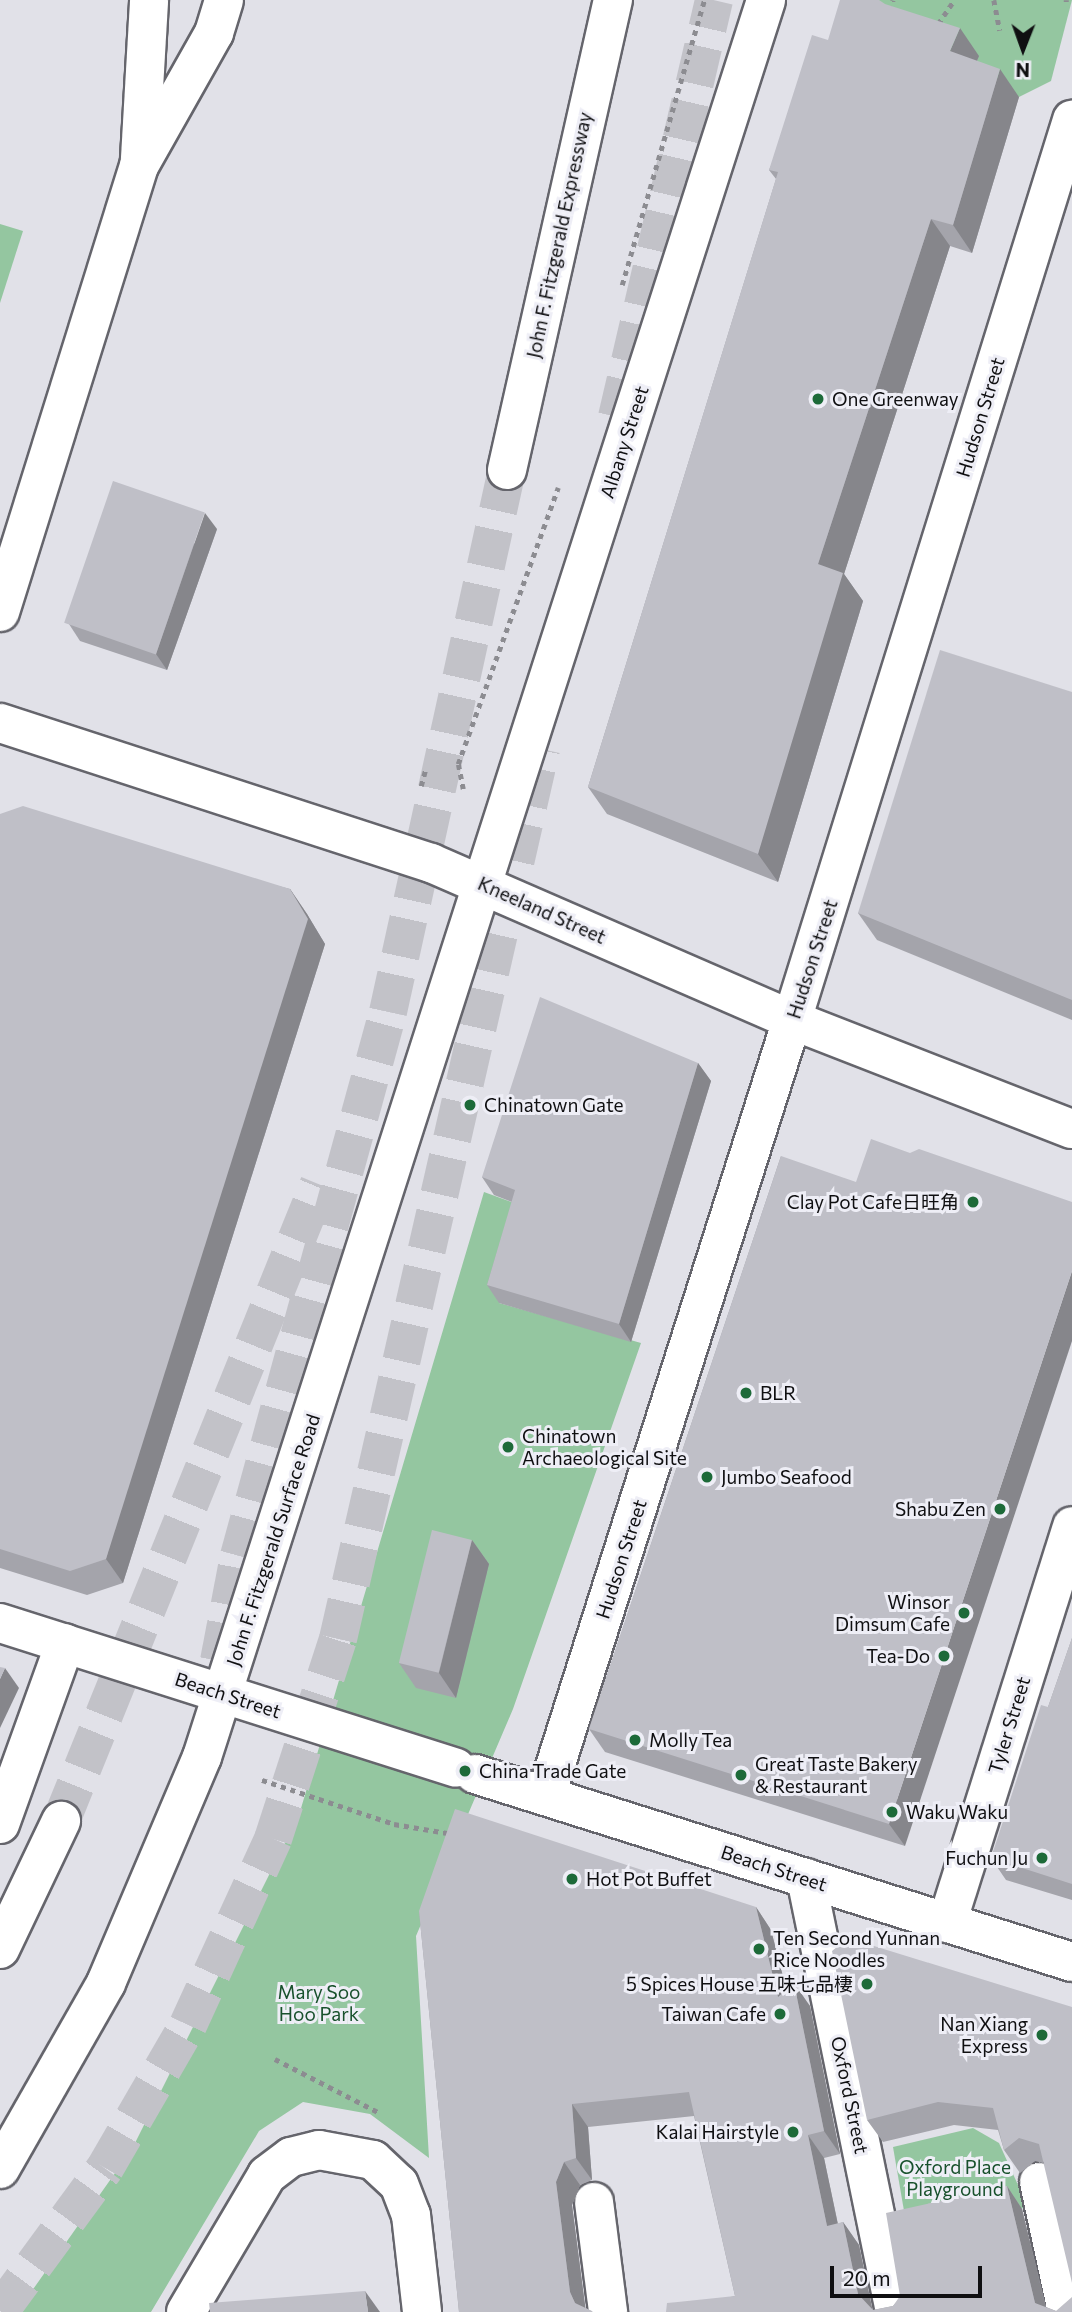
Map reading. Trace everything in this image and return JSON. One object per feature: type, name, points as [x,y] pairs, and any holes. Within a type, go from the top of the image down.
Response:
[{"type":"main road","points":[[139,166],[149,0]]},
{"type":"main road","points":[[0,612],[139,166],[214,33],[224,0]]},
{"type":"main road","name":"John F. Fitzgerald Expressway","points":[[507,470],[613,0]]},
{"type":"main road","name":"Albany Street","points":[[482,884],[766,0]]},
{"type":"main road","name":"Hudson Street","points":[[546,1795],[1069,139]]},
{"type":"main road","name":"Kneeland Street","points":[[0,723],[482,884],[792,1020],[1072,1129]]},
{"type":"main road","name":"John F. Fitzgerald Surface Road","points":[[0,2169],[106,1983],[224,1694],[482,884]]},
{"type":"main road","name":"Tyler Street","points":[[947,1923],[1072,1526]]},
{"type":"main road","name":"Beach Street","points":[[0,1623],[1072,1962]]},
{"type":"main road","points":[[0,1824],[65,1643]]},
{"type":"main road","points":[[0,1950],[61,1821]]},
{"type":"main road","name":"Oxford Street","points":[[806,1878],[895,2312]]},
{"type":"main road","points":[[186,2312],[267,2175],[291,2157],[319,2150],[373,2160],[399,2184],[411,2215],[422,2312]]},
{"type":"main road","points":[[1039,2182],[1067,2312]]},
{"type":"main road","points":[[594,2202],[608,2312]]},
{"type":"path","points":[[619,296],[704,0]]},
{"type":"path","points":[[890,12],[893,0]]},
{"type":"path","points":[[925,22],[937,25],[954,0]]},
{"type":"path","points":[[994,0],[1000,30]]},
{"type":"path","points":[[877,8],[902,15]]},
{"type":"path","points":[[471,767],[458,764],[560,480]]},
{"type":"path","points":[[421,786],[425,771]]},
{"type":"path","points":[[262,1780],[394,1824],[453,1834]]},
{"type":"path","points":[[904,2183],[918,2182],[943,2197],[1039,2182]]},
{"type":"green space","points":[[849,0],[1072,0],[1051,81],[1019,97]]},
{"type":"green space","points":[[0,224],[23,231],[0,303]]},
{"type":"green space","name":"Mary Soo Hoo Park","points":[[484,1192],[528,1208],[499,1303],[641,1343],[513,1709],[416,1936],[429,2158],[370,2114],[303,2102],[259,2131],[151,2312],[17,2312],[132,2149],[299,1815]]},
{"type":"green space","name":"Oxford Place Playground","points":[[973,2128],[999,2143],[1028,2207],[908,2234],[893,2147]]},
{"type":"building","name":"One Greenway","points":[[840,0],[879,0],[960,28],[950,51],[1000,69],[953,225],[931,219],[818,564],[843,573],[758,854],[588,787],[778,172],[769,170],[812,35],[828,40]]},
{"type":"building","points":[[113,481],[205,513],[156,654],[64,623]]},
{"type":"building","points":[[940,650],[1072,692],[1072,1000],[858,913]]},
{"type":"building","points":[[23,806],[290,889],[308,919],[106,1559],[70,1571],[0,1549],[0,814]]},
{"type":"building","points":[[540,997],[698,1063],[619,1324],[487,1285],[515,1190],[482,1177]]},
{"type":"building","points":[[871,1139],[910,1153],[919,1149],[1072,1202],[1072,1271],[889,1824],[589,1729],[781,1156],[856,1182]]},
{"type":"building","points":[[432,1530],[472,1540],[439,1673],[399,1663]]},
{"type":"building","points":[[1072,1638],[1072,1884],[991,1858],[1041,1705],[1048,1707]]},
{"type":"building","points":[[455,1809],[756,1907],[778,1997],[794,1983],[824,2131],[808,2135],[827,2226],[843,2222],[858,2294],[873,2310],[893,2306],[900,2296],[886,2213],[1007,2186],[1035,2303],[1056,2311],[1072,2297],[1072,2312],[666,2312],[667,2303],[735,2296],[689,2092],[572,2104],[576,2158],[564,2162],[556,2182],[570,2292],[575,2303],[592,2312],[459,2312],[419,1911]]},
{"type":"building","points":[[848,1938],[1072,2007],[1072,2283],[1039,2144],[1019,2138],[1004,2150],[993,2108],[938,2102],[867,2120],[832,1951]]},
{"type":"building","points":[[365,2291],[368,2312],[210,2312],[209,2303]]},
{"type":"tunnel","points":[[617,417],[714,0]]},
{"type":"tunnel","points":[[219,1661],[239,1556],[388,1012],[507,470]]},
{"type":"tunnel","points":[[0,2311],[105,2168],[188,2025],[273,1839],[338,1639],[541,749]]},
{"type":"tunnel","points":[[61,1821],[319,1184]]},
{"type":"place","name":"One Greenway","points":[[818,399]]},
{"type":"place","name":"Chinatown Gate","points":[[470,1105]]},
{"type":"place","name":"Clay Pot Cafe日旺角","points":[[973,1202]]},
{"type":"place","name":"BLR","points":[[746,1393]]},
{"type":"place","name":"Chinatown Archaeological Site","points":[[508,1447]]},
{"type":"place","name":"Jumbo Seafood","points":[[707,1477]]},
{"type":"place","name":"Shabu Zen","points":[[1000,1509]]},
{"type":"place","name":"Winsor Dimsum Cafe","points":[[964,1613]]},
{"type":"place","name":"Tea-Do","points":[[944,1656]]},
{"type":"place","name":"Molly Tea","points":[[635,1740]]},
{"type":"place","name":"China Trade Gate","points":[[465,1771]]},
{"type":"place","name":"Great Taste Bakery & Restaurant","points":[[741,1775]]},
{"type":"place","name":"Waku Waku","points":[[892,1812]]},
{"type":"place","name":"Fuchun Ju","points":[[1042,1858]]},
{"type":"place","name":"Hot Pot Buffet","points":[[572,1879]]},
{"type":"place","name":"Ten Second Yunnan Rice Noodles","points":[[759,1949]]},
{"type":"place","name":"5 Spices House 五味七品棲","points":[[867,1984]]},
{"type":"place","name":"Taiwan Cafe","points":[[780,2014]]},
{"type":"place","name":"Nan Xiang Express","points":[[1042,2035]]},
{"type":"place","name":"Kalai Hairstyle","points":[[793,2132]]}]
